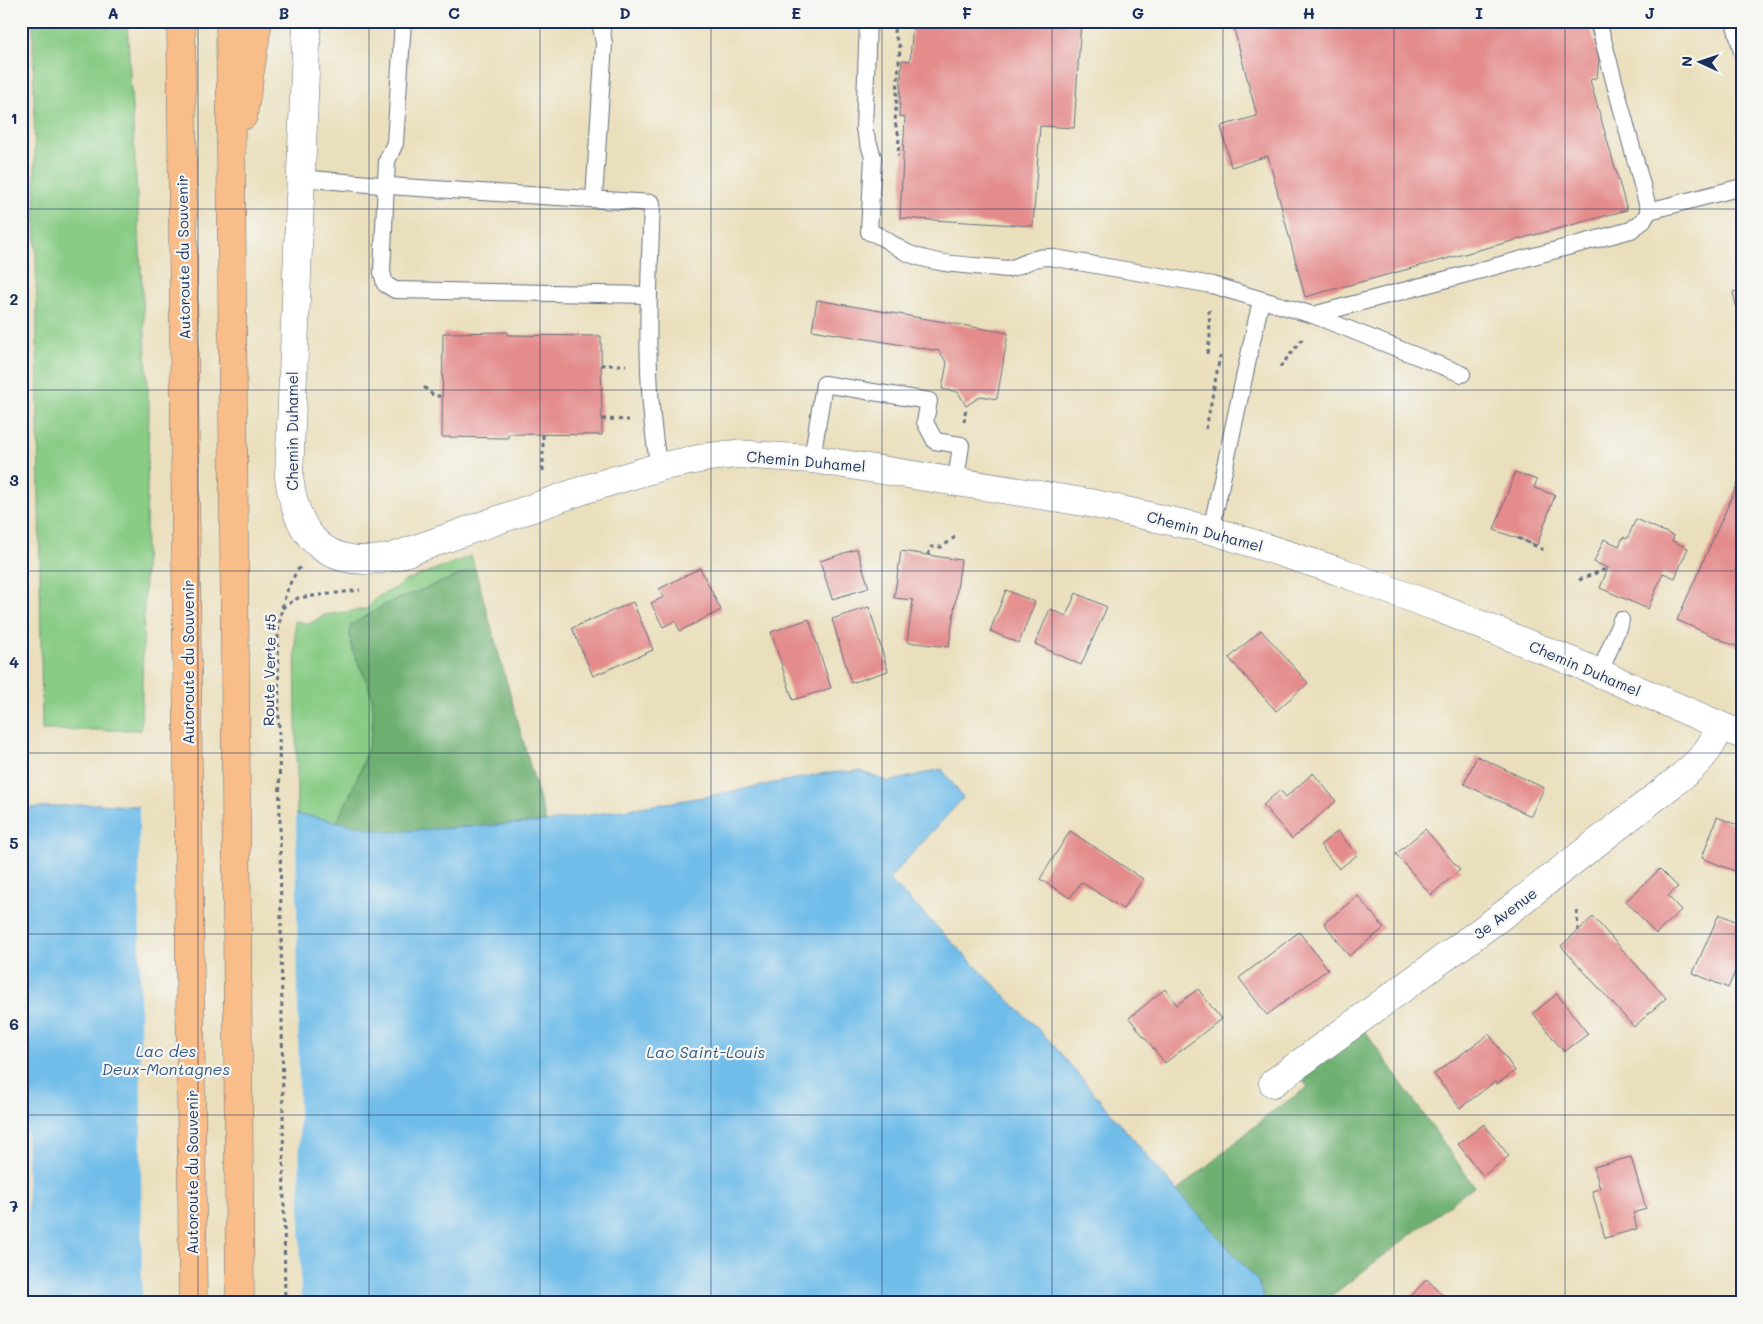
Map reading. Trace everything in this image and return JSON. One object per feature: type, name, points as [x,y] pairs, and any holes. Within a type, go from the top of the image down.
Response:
[{"type":"highway","points":[[171,21],[182,96]]},
{"type":"highway","name":"Autoroute du Souvenir","points":[[181,21],[193,1303]]},
{"type":"highway","points":[[230,21],[240,1303]]},
{"type":"highway","points":[[230,197],[258,21]]},
{"type":"street","name":"Chemin Duhamel","points":[[307,21],[289,477],[292,500],[298,519],[320,546],[338,556],[355,560],[374,561],[426,546],[544,503],[659,467],[709,457],[736,454],[812,459],[956,480],[1090,503],[1211,530],[1392,590],[1600,674],[1731,731]]},
{"type":"street","name":"3e Avenue","points":[[1273,1083],[1511,909],[1670,786],[1702,760],[1714,743],[1731,731]]},
{"type":"lane","points":[[403,21],[395,143],[387,160],[382,272],[385,284],[395,290],[649,295]]},
{"type":"lane","points":[[594,199],[604,43],[600,21]]},
{"type":"lane","points":[[868,21],[864,129],[873,157],[869,232],[879,235],[908,253],[932,262],[1007,268],[1019,267],[1036,257],[1049,257],[1212,285],[1313,315],[1462,374]]},
{"type":"lane","points":[[1313,315],[1631,230],[1643,222],[1649,211],[1598,21]]},
{"type":"lane","points":[[1734,21],[1742,52]]},
{"type":"lane","points":[[300,178],[386,186],[652,203],[649,295],[652,423],[659,467]]},
{"type":"lane","points":[[1649,211],[1742,187]]},
{"type":"lane","points":[[1211,530],[1260,300]]},
{"type":"lane","points":[[812,459],[824,384],[929,401],[926,422],[935,441],[961,445],[956,480]]},
{"type":"lane","points":[[1600,674],[1621,620]]},
{"type":"path","points":[[895,21],[894,33],[900,47],[894,123],[899,136],[898,158]]},
{"type":"path","points":[[1207,354],[1210,337],[1209,307]]},
{"type":"path","points":[[1206,429],[1220,356]]},
{"type":"path","points":[[1280,367],[1288,357]]},
{"type":"path","points":[[601,365],[631,365]]},
{"type":"path","points":[[424,387],[434,396],[442,396]]},
{"type":"path","points":[[602,419],[631,420]]},
{"type":"path","points":[[543,434],[544,503]]},
{"type":"path","points":[[928,555],[931,547],[942,547],[955,537]]},
{"type":"path","points":[[1518,538],[1544,550]]},
{"type":"path","name":"Route Verte #5","points":[[284,1303],[278,634],[281,608],[299,568]]},
{"type":"path","points":[[1580,580],[1608,568]]},
{"type":"path","points":[[281,608],[304,597],[366,589]]},
{"type":"path","points":[[1577,911],[1578,931]]},
{"type":"green space","points":[[33,21],[127,21],[149,408],[141,730],[42,730]]},
{"type":"green space","points":[[471,556],[475,569],[386,604],[351,625],[351,644],[371,694],[373,726],[370,743],[358,776],[337,822],[297,815],[295,621],[309,624],[325,615],[367,609],[379,596],[398,587],[404,581]]},
{"type":"green space","points":[[475,569],[546,822],[389,832],[337,822],[364,760],[373,726],[371,694],[351,644],[351,625],[386,604]]},
{"type":"green space","points":[[1364,1030],[1474,1186],[1322,1303],[1266,1303],[1257,1280],[1177,1191],[1273,1111],[1308,1087],[1299,1076]]},
{"type":"water","name":"Lac Saint-Louis","points":[[942,769],[963,798],[889,879],[1049,1040],[1177,1191],[1257,1280],[1266,1303],[21,1303],[21,805],[29,808],[96,804],[309,816],[389,832],[546,822],[704,797],[825,773],[860,771],[888,782]]},
{"type":"pier","points":[[22,803],[29,1303],[21,1303]]},
{"type":"pier","points":[[139,804],[296,813],[301,1303],[142,1303]]},
{"type":"building","points":[[913,21],[1081,21],[1074,128],[1040,126],[1033,226],[900,218],[905,117],[899,116],[902,60],[910,61]]},
{"type":"building","points":[[1232,21],[1589,21],[1599,59],[1597,77],[1590,80],[1627,210],[1305,297],[1268,156],[1231,167],[1221,126],[1257,116]]},
{"type":"building","points":[[1742,290],[1742,327],[1741,327],[1733,292]]},
{"type":"building","points":[[817,300],[1008,333],[997,399],[981,396],[966,406],[958,392],[942,389],[947,363],[939,351],[812,330]]},
{"type":"building","points":[[508,332],[508,335],[601,336],[602,435],[508,434],[508,438],[442,437],[443,333]]},
{"type":"building","points":[[1515,472],[1537,480],[1534,488],[1555,495],[1537,545],[1494,530]]},
{"type":"building","points":[[1742,474],[1742,649],[1677,620]]},
{"type":"building","points":[[1636,519],[1674,536],[1672,541],[1688,548],[1675,578],[1663,573],[1648,609],[1600,588],[1608,568],[1594,562],[1604,539],[1619,546],[1623,537],[1627,539]]},
{"type":"building","points":[[857,549],[869,588],[832,599],[820,561]]},
{"type":"building","points":[[901,551],[961,560],[949,647],[907,642],[913,600],[894,598]]},
{"type":"building","points":[[700,568],[721,610],[680,631],[675,621],[663,627],[651,603],[664,597],[659,589]]},
{"type":"building","points":[[1006,590],[1035,602],[1019,643],[990,631]]},
{"type":"building","points":[[1076,593],[1107,607],[1081,665],[1035,644],[1050,609],[1066,616]]},
{"type":"building","points":[[633,602],[653,650],[593,676],[572,628]]},
{"type":"building","points":[[869,607],[888,671],[851,683],[832,619]]},
{"type":"building","points":[[809,619],[831,688],[793,700],[771,632]]},
{"type":"building","points":[[1261,630],[1308,683],[1276,711],[1229,658]]},
{"type":"building","points":[[1477,756],[1544,788],[1531,816],[1464,784]]},
{"type":"building","points":[[1313,773],[1336,801],[1292,839],[1263,805],[1280,790],[1286,797]]},
{"type":"building","points":[[1717,817],[1742,827],[1742,874],[1702,858]]},
{"type":"building","points":[[1425,829],[1460,870],[1431,895],[1396,854]]},
{"type":"building","points":[[1070,831],[1143,879],[1123,909],[1081,882],[1070,898],[1040,879]]},
{"type":"building","points":[[1338,831],[1357,855],[1339,869],[1320,845]]},
{"type":"building","points":[[1660,869],[1678,887],[1668,896],[1681,910],[1656,934],[1626,901]]},
{"type":"building","points":[[1358,896],[1384,928],[1349,956],[1324,923]]},
{"type":"building","points":[[1719,914],[1742,924],[1742,955],[1728,988],[1693,973]]},
{"type":"building","points":[[1593,917],[1666,998],[1634,1027],[1561,946]]},
{"type":"building","points":[[1299,932],[1328,969],[1267,1015],[1239,978]]},
{"type":"building","points":[[1165,989],[1177,1005],[1198,989],[1221,1019],[1165,1063],[1129,1018]]},
{"type":"building","points":[[1557,994],[1588,1034],[1564,1052],[1533,1013]]},
{"type":"building","points":[[1489,1034],[1515,1071],[1497,1084],[1496,1081],[1460,1108],[1434,1074]]},
{"type":"building","points":[[1484,1124],[1509,1156],[1483,1176],[1458,1144]]},
{"type":"building","points":[[1631,1157],[1646,1209],[1633,1213],[1637,1229],[1605,1238],[1592,1191],[1600,1189],[1594,1167]]},
{"type":"building","points":[[1427,1279],[1450,1303],[1404,1303]]},
{"type":"water label","name":"Lac des Deux-Montagnes","points":[[166,1059]]}]
